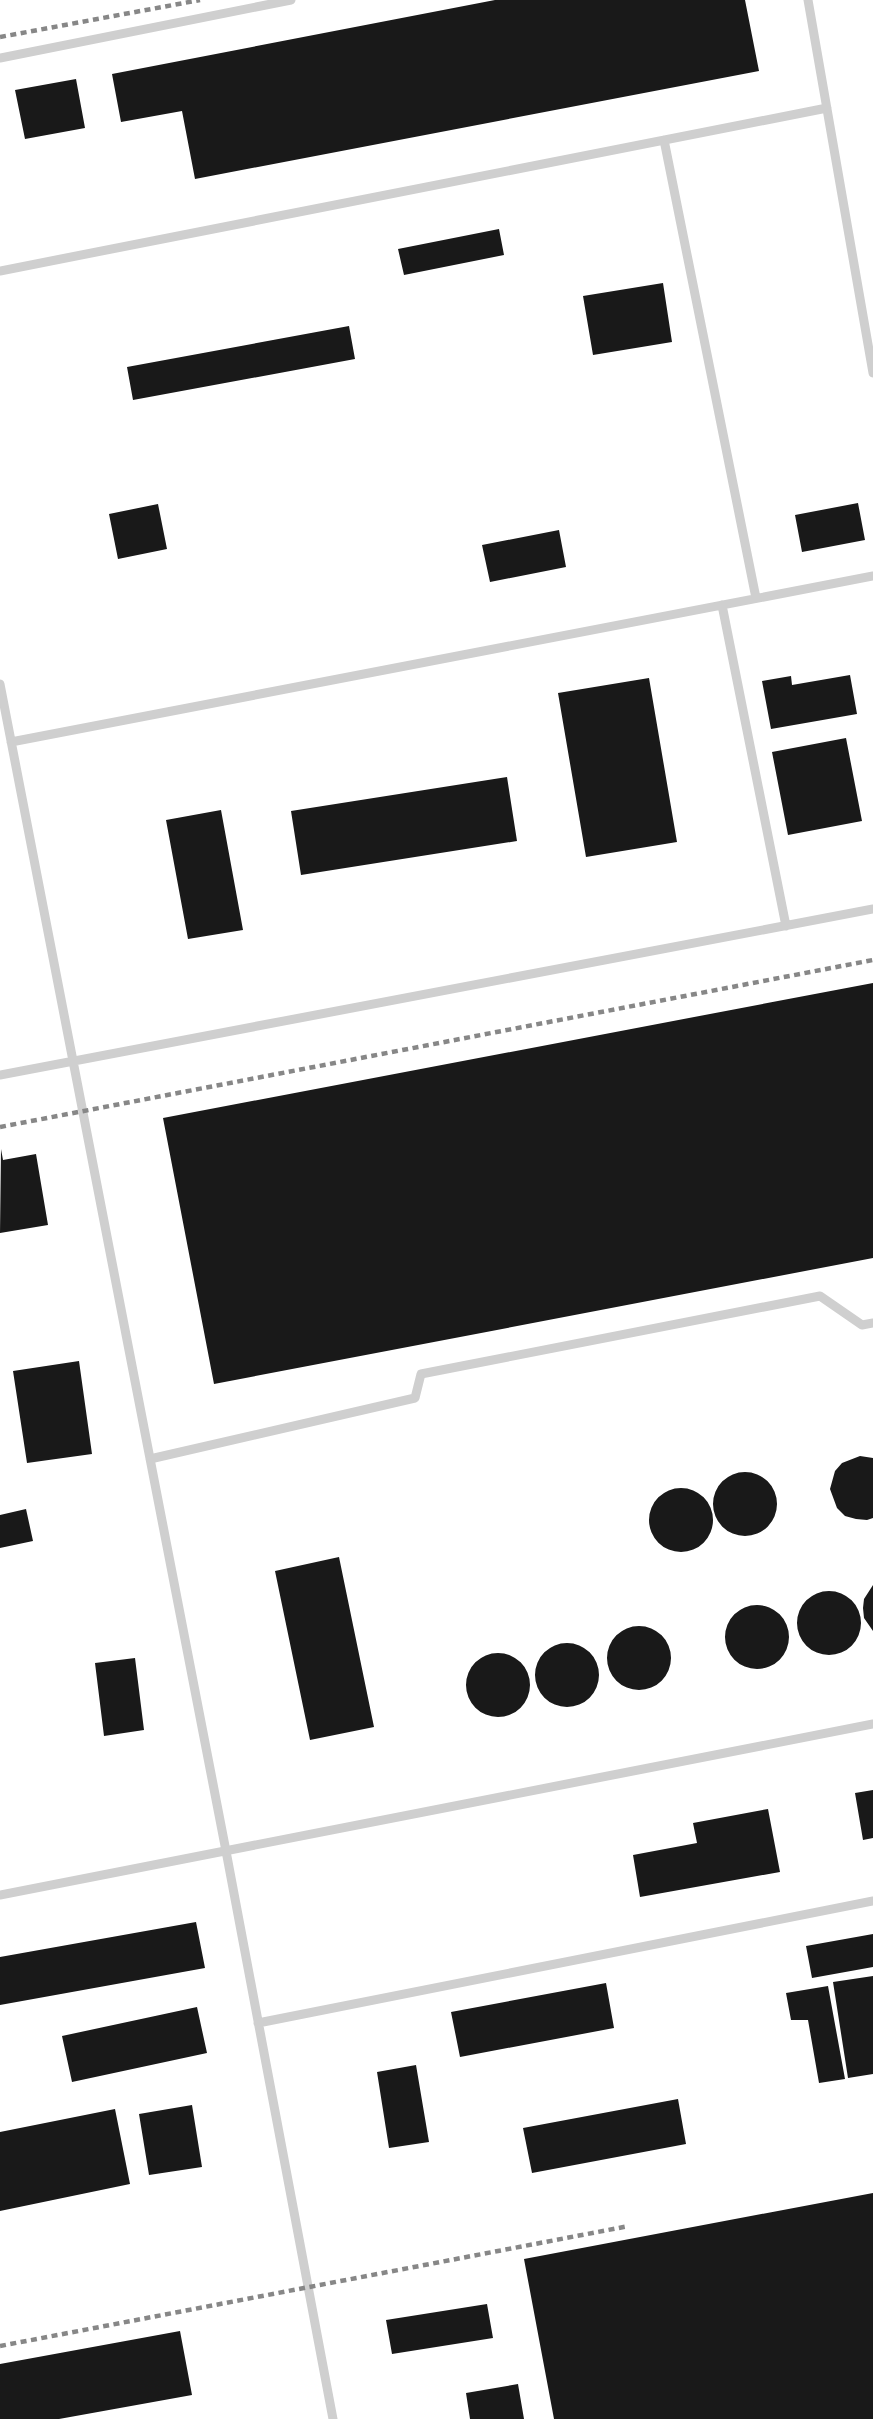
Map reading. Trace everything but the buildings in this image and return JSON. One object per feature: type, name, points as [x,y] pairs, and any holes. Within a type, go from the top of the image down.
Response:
[{"type":"lane","points":[[0,58],[291,0]]},
{"type":"lane","points":[[808,0],[873,372]]},
{"type":"lane","points":[[0,271],[826,108]]},
{"type":"lane","points":[[664,140],[756,598]]},
{"type":"lane","points":[[11,742],[873,576]]},
{"type":"lane","points":[[722,605],[786,926]]},
{"type":"lane","points":[[0,684],[226,1851],[333,2419]]},
{"type":"lane","points":[[0,1075],[873,909]]},
{"type":"lane","points":[[150,1459],[415,1398],[421,1374],[820,1296],[862,1325],[873,1323]]},
{"type":"lane","points":[[0,1895],[873,1725]]},
{"type":"lane","points":[[258,2023],[873,1900]]},
{"type":"railway","points":[[0,37],[200,0]]},
{"type":"railway","points":[[0,1127],[873,960]]},
{"type":"railway","points":[[0,2346],[629,2226]]}]
